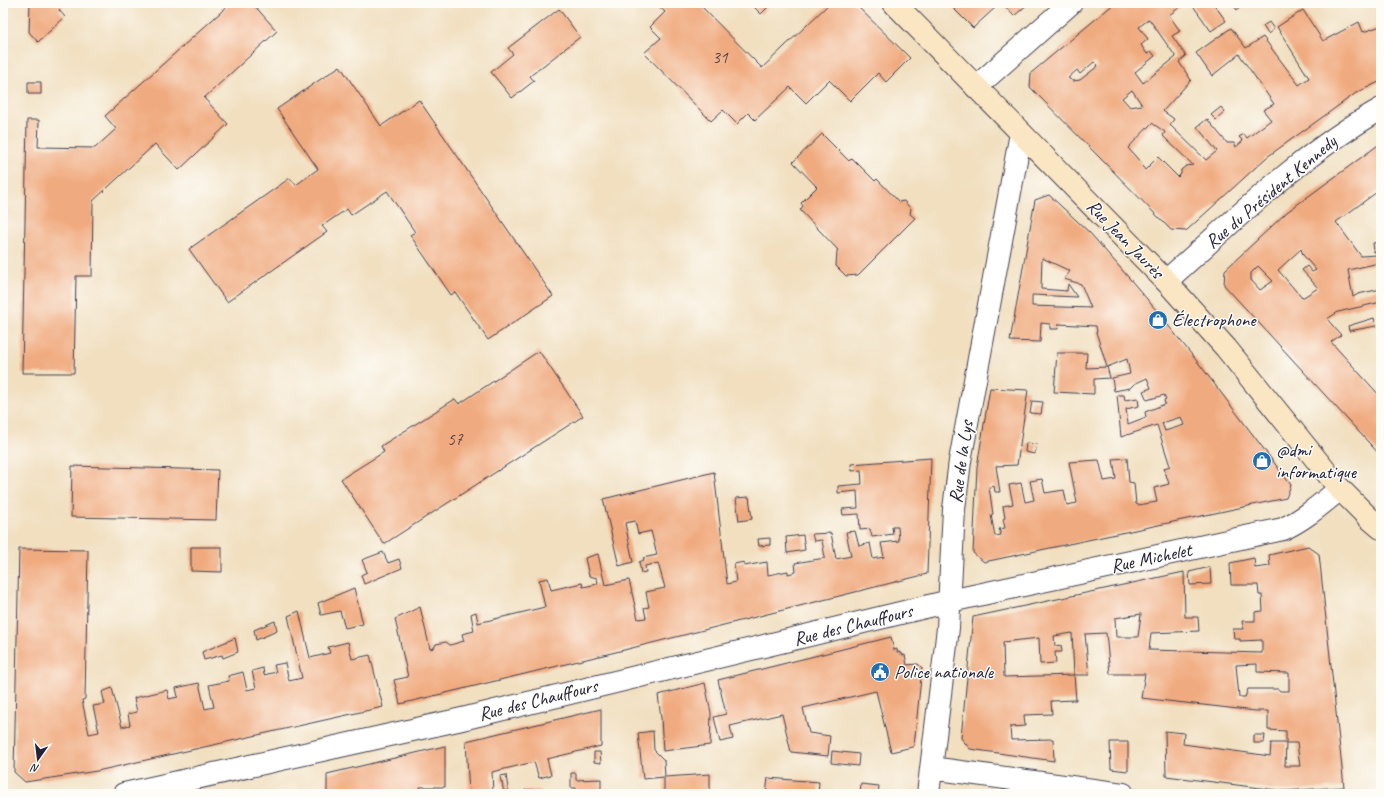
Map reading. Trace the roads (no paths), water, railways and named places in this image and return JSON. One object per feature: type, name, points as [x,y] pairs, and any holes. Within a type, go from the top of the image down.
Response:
[{"type":"main road","name":"Rue Jean Jaurès","points":[[894,3],[1166,281],[1226,348],[1340,489],[1381,528]]},
{"type":"street","points":[[976,87],[1072,3]]},
{"type":"street","name":"Rue du Président Kennedy","points":[[1166,281],[1302,162],[1326,144],[1381,109]]},
{"type":"street","name":"Rue de la Lys","points":[[928,794],[950,601],[954,509],[960,461],[1021,133]]},
{"type":"street","name":"Rue Michelet","points":[[950,601],[1283,529],[1309,515],[1340,489]]},
{"type":"street","name":"Rue des Chauffours","points":[[124,794],[470,717],[950,601]]},
{"type":"street","points":[[931,768],[1123,794]]},
{"type":"place","name":"Électrophone","points":[[1158,320]]},
{"type":"place","name":"@dmi informatique","points":[[1262,461]]},
{"type":"place","name":"Police nationale","points":[[880,672]]}]
